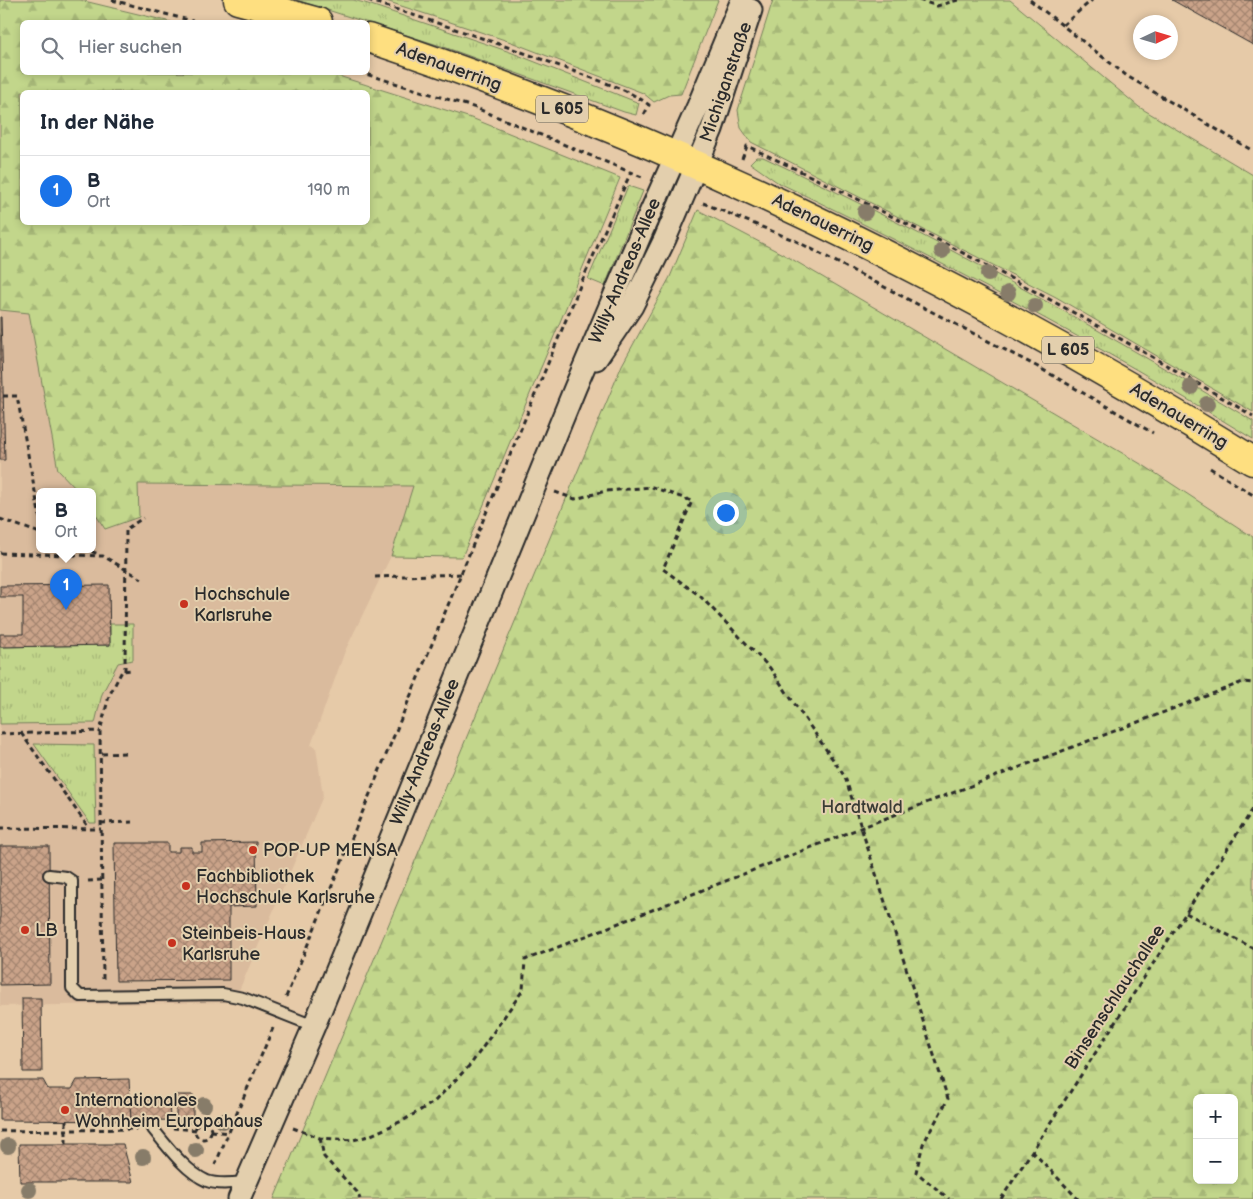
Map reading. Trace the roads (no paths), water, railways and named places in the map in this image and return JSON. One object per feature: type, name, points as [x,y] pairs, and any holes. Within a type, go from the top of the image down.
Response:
[{"type":"main road","points":[[238,0],[311,20]]},
{"type":"main road","name":"Adenauerring","points":[[370,39],[475,76],[686,159],[748,186],[943,283],[1132,387],[1253,461]]},
{"type":"street","name":"Michiganstraße","points":[[686,159],[742,0]]},
{"type":"street","name":"Michiganstraße","points":[[686,159],[726,89],[754,0]]},
{"type":"street","name":"Willy-Andreas-Allee","points":[[243,1191],[314,1026],[575,388],[662,185],[686,159]]},
{"type":"street","name":"Willy-Andreas-Allee","points":[[575,388],[615,334],[647,277],[684,194],[686,159]]},
{"type":"lane","points":[[49,875],[66,877],[72,881],[72,988],[80,996],[223,994],[243,998],[314,1026]]},
{"type":"lane","points":[[153,1129],[169,1148],[208,1181],[243,1191]]},
{"type":"place","name":"Hochschule Karlsruhe","points":[[184,604]]},
{"type":"place","name":"B","points":[[66,610]]},
{"type":"place","name":"POP-UP MENSA","points":[[253,850]]},
{"type":"place","name":"Fachbibliothek Hochschule Karlsruhe","points":[[186,886]]},
{"type":"place","name":"LB","points":[[25,930]]},
{"type":"place","name":"Steinbeis-Haus Karlsruhe","points":[[172,943]]},
{"type":"place","name":"Internationales Wohnheim Europahaus","points":[[65,1110]]},
{"type":"park label","name":"Hardtwald","points":[[862,807]]}]
